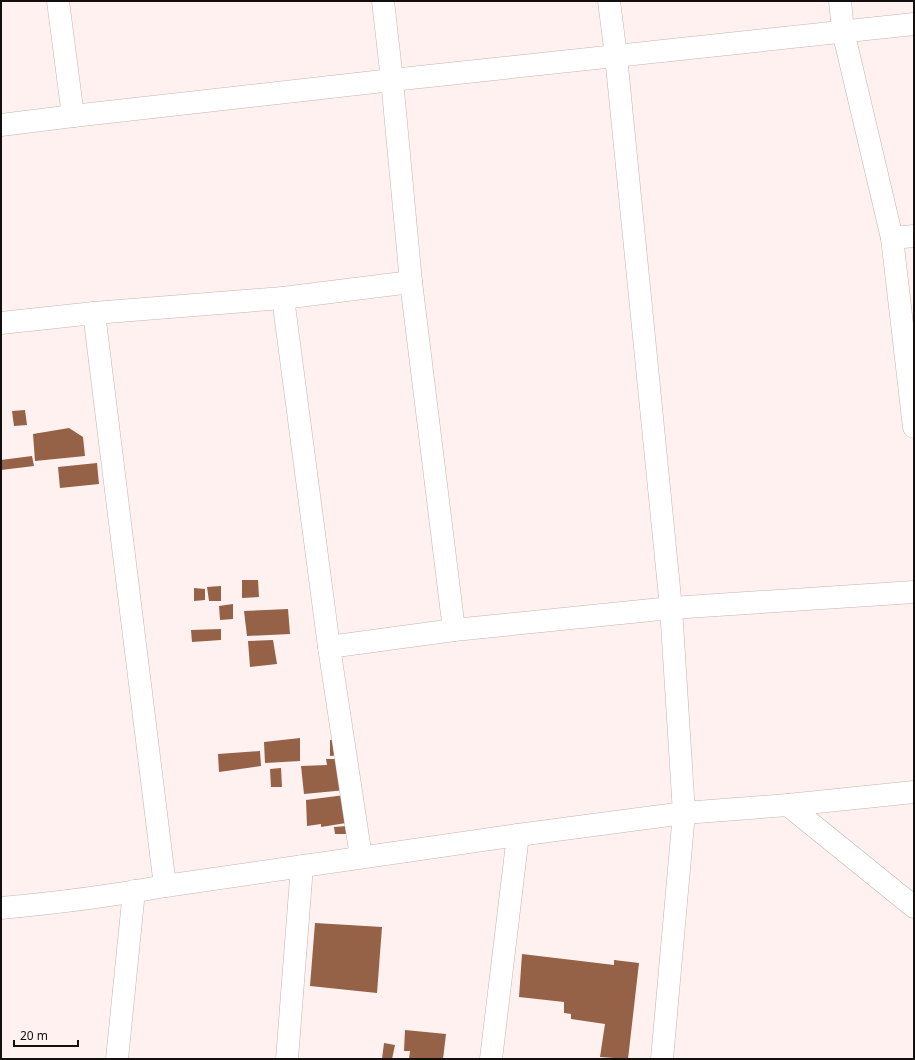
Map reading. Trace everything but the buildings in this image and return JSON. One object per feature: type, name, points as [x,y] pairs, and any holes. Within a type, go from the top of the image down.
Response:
[{"type":"street","points":[[58,1],[73,116]]},
{"type":"street","points":[[383,1],[411,282],[454,630]]},
{"type":"street","points":[[609,1],[616,56],[671,608],[684,813],[662,1059]]},
{"type":"street","points":[[840,1],[843,31],[892,238],[914,427]]},
{"type":"street","points":[[1,125],[392,80],[914,24]]},
{"type":"street","points":[[892,238],[914,236]]},
{"type":"street","points":[[1,323],[94,313],[283,298],[411,282]]},
{"type":"street","points":[[283,298],[329,648],[362,857]]},
{"type":"street","points":[[94,313],[165,886]]},
{"type":"street","points":[[329,648],[454,630],[671,608],[914,592]]},
{"type":"street","points":[[1,908],[46,904],[362,857],[684,813],[788,805],[914,792]]},
{"type":"street","points":[[788,805],[914,907]]},
{"type":"street","points":[[491,1059],[518,835]]},
{"type":"street","points":[[287,1059],[302,866]]},
{"type":"street","points":[[118,1059],[134,891]]}]
